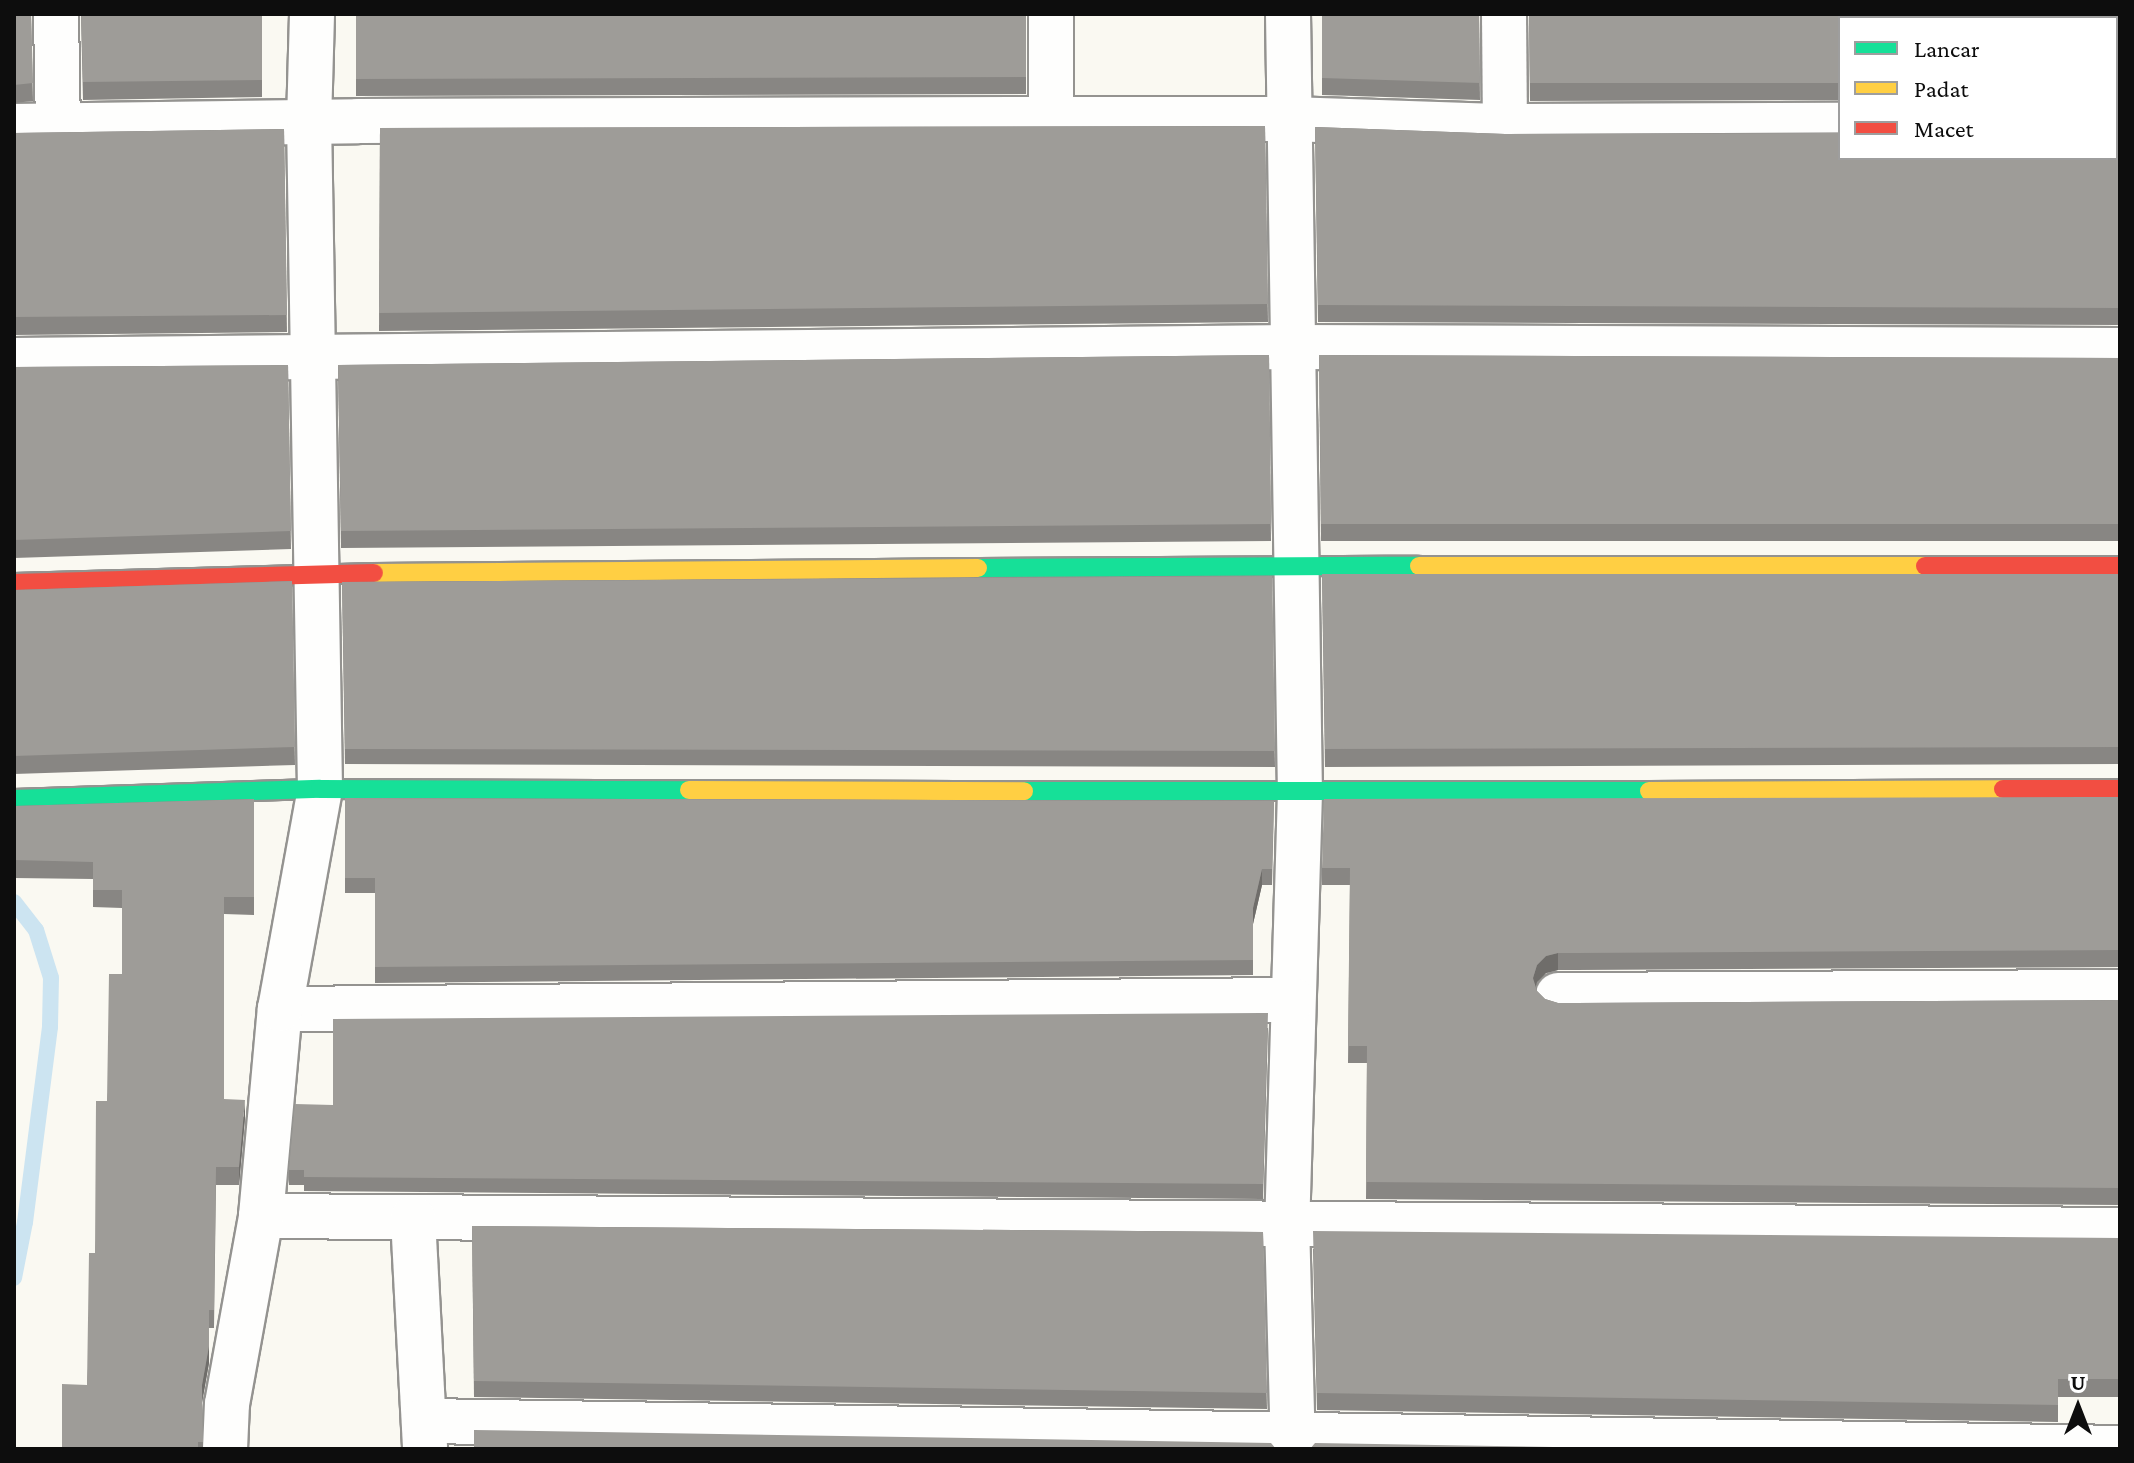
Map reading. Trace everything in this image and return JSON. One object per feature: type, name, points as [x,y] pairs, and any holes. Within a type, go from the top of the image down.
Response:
[{"type":"street","points":[[56,14],[58,127]]},
{"type":"street","points":[[225,1449],[227,1404],[261,1216],[280,1009],[320,789],[309,122],[312,14]]},
{"type":"street","points":[[1051,14],[1051,119]]},
{"type":"street","points":[[1288,14],[1300,792],[1287,1222],[1293,1441]]},
{"type":"street","points":[[1504,14],[1505,126]]},
{"type":"street","points":[[14,126],[1051,119],[1289,119],[1505,126],[1838,125]]},
{"type":"street","points":[[14,360],[1292,347],[2120,350]]},
{"type":"street","points":[[14,583],[318,573],[1296,566],[2120,566]]},
{"type":"street","points":[[14,799],[320,789],[1300,792],[2120,789]]},
{"type":"street","points":[[1558,995],[2120,992]]},
{"type":"street","points":[[280,1009],[1293,1000]]},
{"type":"street","points":[[261,1216],[2120,1230]]},
{"type":"street","points":[[413,1218],[424,1435],[2120,1448]]},
{"type":"building","points":[[14,14],[31,14],[33,83],[14,85]]},
{"type":"building","points":[[81,14],[262,14],[262,80],[83,82]]},
{"type":"building","points":[[356,14],[1026,14],[1026,77],[356,79]]},
{"type":"building","points":[[1322,14],[1479,14],[1480,83],[1322,78]]},
{"type":"building","points":[[1529,14],[2120,14],[2120,81],[2118,16],[1838,16],[1838,83],[1530,83]]},
{"type":"building","points":[[1265,126],[1268,304],[379,313],[380,128]]},
{"type":"building","points":[[1315,127],[1505,134],[1838,133],[1838,160],[2118,160],[2120,131],[2120,308],[1318,305]]},
{"type":"building","points":[[284,129],[287,315],[14,317],[14,133]]},
{"type":"building","points":[[1269,355],[1271,524],[341,531],[338,365]]},
{"type":"building","points":[[1319,355],[2120,358],[2120,524],[1321,524]]},
{"type":"building","points":[[288,365],[291,531],[14,540],[14,367]]},
{"type":"building","points":[[1322,574],[2120,574],[2120,747],[1325,749]]},
{"type":"building","points":[[1272,576],[1275,751],[345,749],[342,582]]},
{"type":"building","points":[[292,581],[295,747],[14,756],[14,590]]},
{"type":"building","points":[[2120,797],[2120,950],[1558,953],[1546,956],[1537,965],[1533,978],[1537,991],[1545,999],[1558,1003],[2120,1000],[2120,1188],[1366,1182],[1367,1046],[1348,1046],[1350,868],[1322,868],[1324,799]]},
{"type":"building","points":[[345,798],[1274,801],[1272,869],[1262,869],[1253,908],[1253,960],[375,967],[375,878],[345,878]]},
{"type":"building","points":[[254,799],[254,897],[224,897],[224,1099],[245,1100],[239,1167],[216,1167],[214,1310],[209,1310],[209,1346],[202,1385],[203,1442],[198,1442],[198,1449],[62,1449],[62,1384],[87,1385],[89,1253],[95,1253],[96,1101],[107,1101],[109,974],[122,974],[122,890],[93,890],[93,862],[14,860],[14,806]]},
{"type":"building","points":[[1268,1013],[1263,1184],[304,1177],[304,1170],[289,1170],[295,1104],[333,1105],[333,1019]]},
{"type":"building","points":[[472,1226],[1263,1232],[1267,1393],[474,1381]]},
{"type":"building","points":[[1313,1231],[2120,1238],[2120,1379],[2058,1379],[2058,1405],[1317,1393]]},
{"type":"building","points":[[474,1430],[1271,1443],[1276,1449],[474,1449]]},
{"type":"building","points":[[1315,1443],[1671,1449],[1310,1449]]},
{"type":"waterway","points":[[14,902],[36,930],[51,978],[50,1027],[25,1222],[14,1278]]},
{"type":"traffic: fast","points":[[978,568],[1419,566]]},
{"type":"traffic: fast","points":[[14,799],[320,789],[689,790]]},
{"type":"traffic: fast","points":[[1024,791],[1649,791]]},
{"type":"traffic: slow","points":[[1419,566],[1925,566]]},
{"type":"traffic: slow","points":[[374,573],[978,568]]},
{"type":"traffic: slow","points":[[1649,791],[2003,789]]},
{"type":"traffic: slow","points":[[689,790],[1024,791]]},
{"type":"traffic: jam","points":[[1925,566],[2120,566]]},
{"type":"traffic: jam","points":[[14,583],[374,573]]},
{"type":"traffic: jam","points":[[2003,789],[2120,789]]}]
